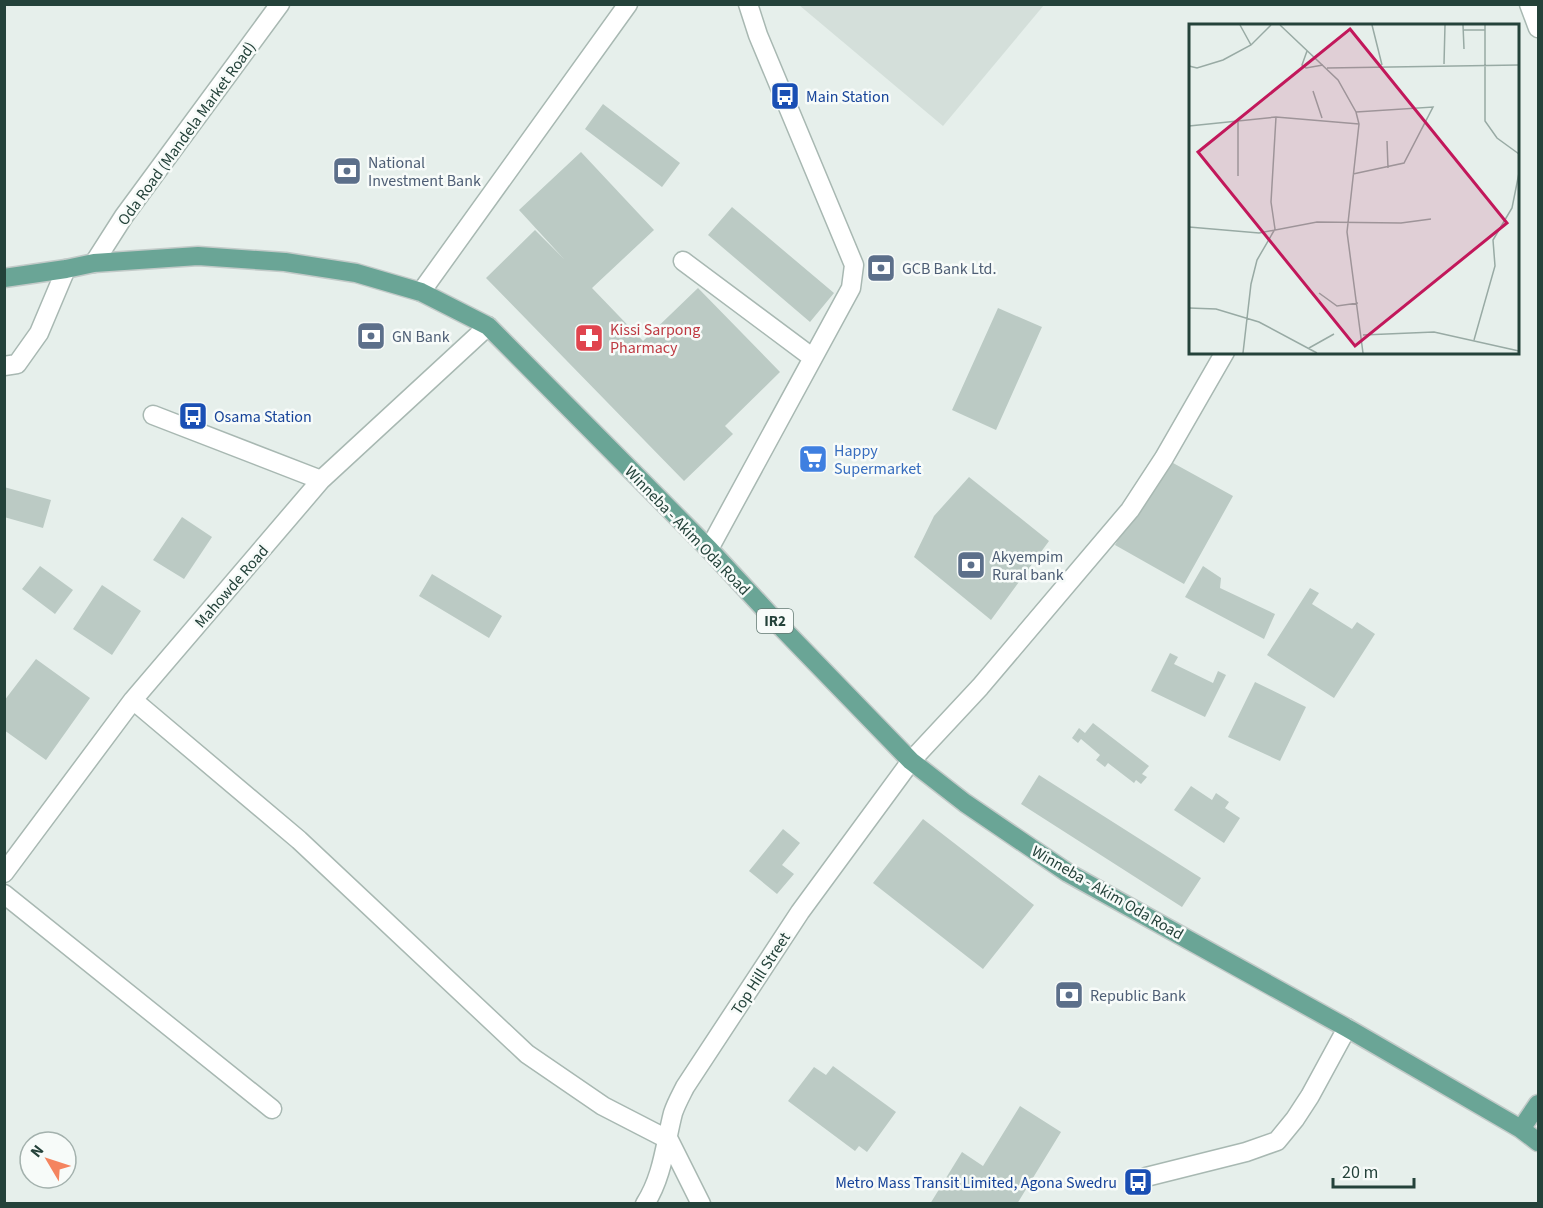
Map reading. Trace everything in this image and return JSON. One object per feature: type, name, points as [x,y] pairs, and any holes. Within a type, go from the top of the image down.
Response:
[{"type":"main road","name":"Winneba - Akim Oda Road","points":[[4,278],[94,263],[198,256],[285,262],[356,273],[421,292],[488,326],[709,549],[911,761],[965,803],[1068,873],[1347,1028],[1521,1129],[1539,1142]]},
{"type":"main road","points":[[1521,1129],[1539,1104]]},
{"type":"street","name":"Oda Road (Mandela Market Road)","points":[[94,263],[131,207],[280,4]]},
{"type":"street","points":[[421,292],[628,4]]},
{"type":"street","points":[[709,549],[851,288],[854,265],[758,35],[748,4]]},
{"type":"street","points":[[1529,4],[1539,28]]},
{"type":"street","points":[[682,261],[813,358]]},
{"type":"street","points":[[4,366],[17,364],[39,333],[66,269]]},
{"type":"street","name":"Mahowde Road","points":[[4,873],[133,700],[321,480],[488,326]]},
{"type":"street","name":"Top Hill Street","points":[[645,1203],[652,1194],[669,1140],[674,1112],[685,1087],[800,912],[911,761],[980,687],[1130,510],[1164,458],[1224,354]]},
{"type":"street","points":[[153,415],[321,480]]},
{"type":"street","points":[[133,700],[299,840],[527,1054],[603,1106],[669,1140],[702,1203]]},
{"type":"street","points":[[4,894],[272,1109]]},
{"type":"street","points":[[1146,1177],[1246,1152],[1277,1141],[1305,1104],[1347,1028]]},
{"type":"shaded area","points":[[799,5],[1044,5],[943,126]]},
{"type":"building","points":[[603,104],[680,163],[662,187],[585,129]]},
{"type":"building","points":[[581,152],[654,230],[592,288],[643,341],[698,288],[780,372],[725,426],[733,434],[684,481],[486,278],[535,230],[564,259],[519,210]]},
{"type":"building","points":[[732,207],[834,293],[810,322],[708,235]]},
{"type":"building","points":[[998,308],[1042,327],[996,430],[952,410]]},
{"type":"building","points":[[1164,458],[1233,496],[1184,584],[1115,545]]},
{"type":"building","points":[[969,477],[1049,541],[991,620],[914,557],[934,516]]},
{"type":"building","points":[[4,487],[51,500],[43,528],[4,517]]},
{"type":"building","points":[[182,517],[212,537],[184,579],[153,560]]},
{"type":"building","points":[[40,566],[73,590],[55,614],[22,589]]},
{"type":"building","points":[[1203,566],[1221,578],[1220,588],[1275,614],[1264,639],[1185,597]]},
{"type":"building","points":[[432,574],[502,616],[489,638],[419,596]]},
{"type":"building","points":[[102,585],[141,611],[112,655],[73,629]]},
{"type":"building","points":[[1310,588],[1319,593],[1312,604],[1352,629],[1357,622],[1375,634],[1334,698],[1267,655]]},
{"type":"building","points":[[1170,653],[1178,657],[1174,664],[1213,683],[1218,671],[1226,675],[1205,717],[1151,691]]},
{"type":"building","points":[[36,659],[90,698],[46,760],[4,730],[4,701]]},
{"type":"building","points":[[1255,682],[1306,707],[1280,761],[1228,737]]},
{"type":"building","points":[[1093,723],[1149,766],[1142,774],[1147,777],[1141,784],[1136,780],[1134,783],[1108,763],[1105,767],[1096,760],[1100,755],[1081,739],[1078,743],[1072,738],[1079,728],[1085,733]]},
{"type":"building","points":[[1039,775],[1201,878],[1182,907],[1021,804]]},
{"type":"building","points":[[1191,786],[1212,800],[1216,793],[1229,802],[1225,808],[1240,818],[1224,843],[1174,810]]},
{"type":"building","points":[[923,819],[1034,905],[983,969],[873,883]]},
{"type":"building","points":[[783,829],[800,843],[782,865],[794,874],[777,894],[749,871]]},
{"type":"building","points":[[833,1066],[896,1112],[867,1152],[859,1146],[855,1151],[788,1101],[814,1067],[826,1075]]},
{"type":"building","points":[[1020,1106],[1061,1132],[1017,1204],[930,1204],[962,1152],[983,1166]]},
{"type":"place","name":"Main Station","points":[[785,96]]},
{"type":"place","name":"National Investment Bank","points":[[347,171]]},
{"type":"place","name":"GCB Bank Ltd.","points":[[881,268]]},
{"type":"place","name":"GN Bank","points":[[371,336]]},
{"type":"place","name":"Kissi Sarpong Pharmacy","points":[[589,338]]},
{"type":"place","name":"Osama Station","points":[[193,416]]},
{"type":"place","name":"Happy Supermarket","points":[[813,459]]},
{"type":"place","name":"Akyempim Rural bank","points":[[971,565]]},
{"type":"place","name":"Republic Bank","points":[[1069,995]]},
{"type":"place","name":"Metro Mass Transit Limited, Agona Swedru","points":[[1138,1182]]}]
